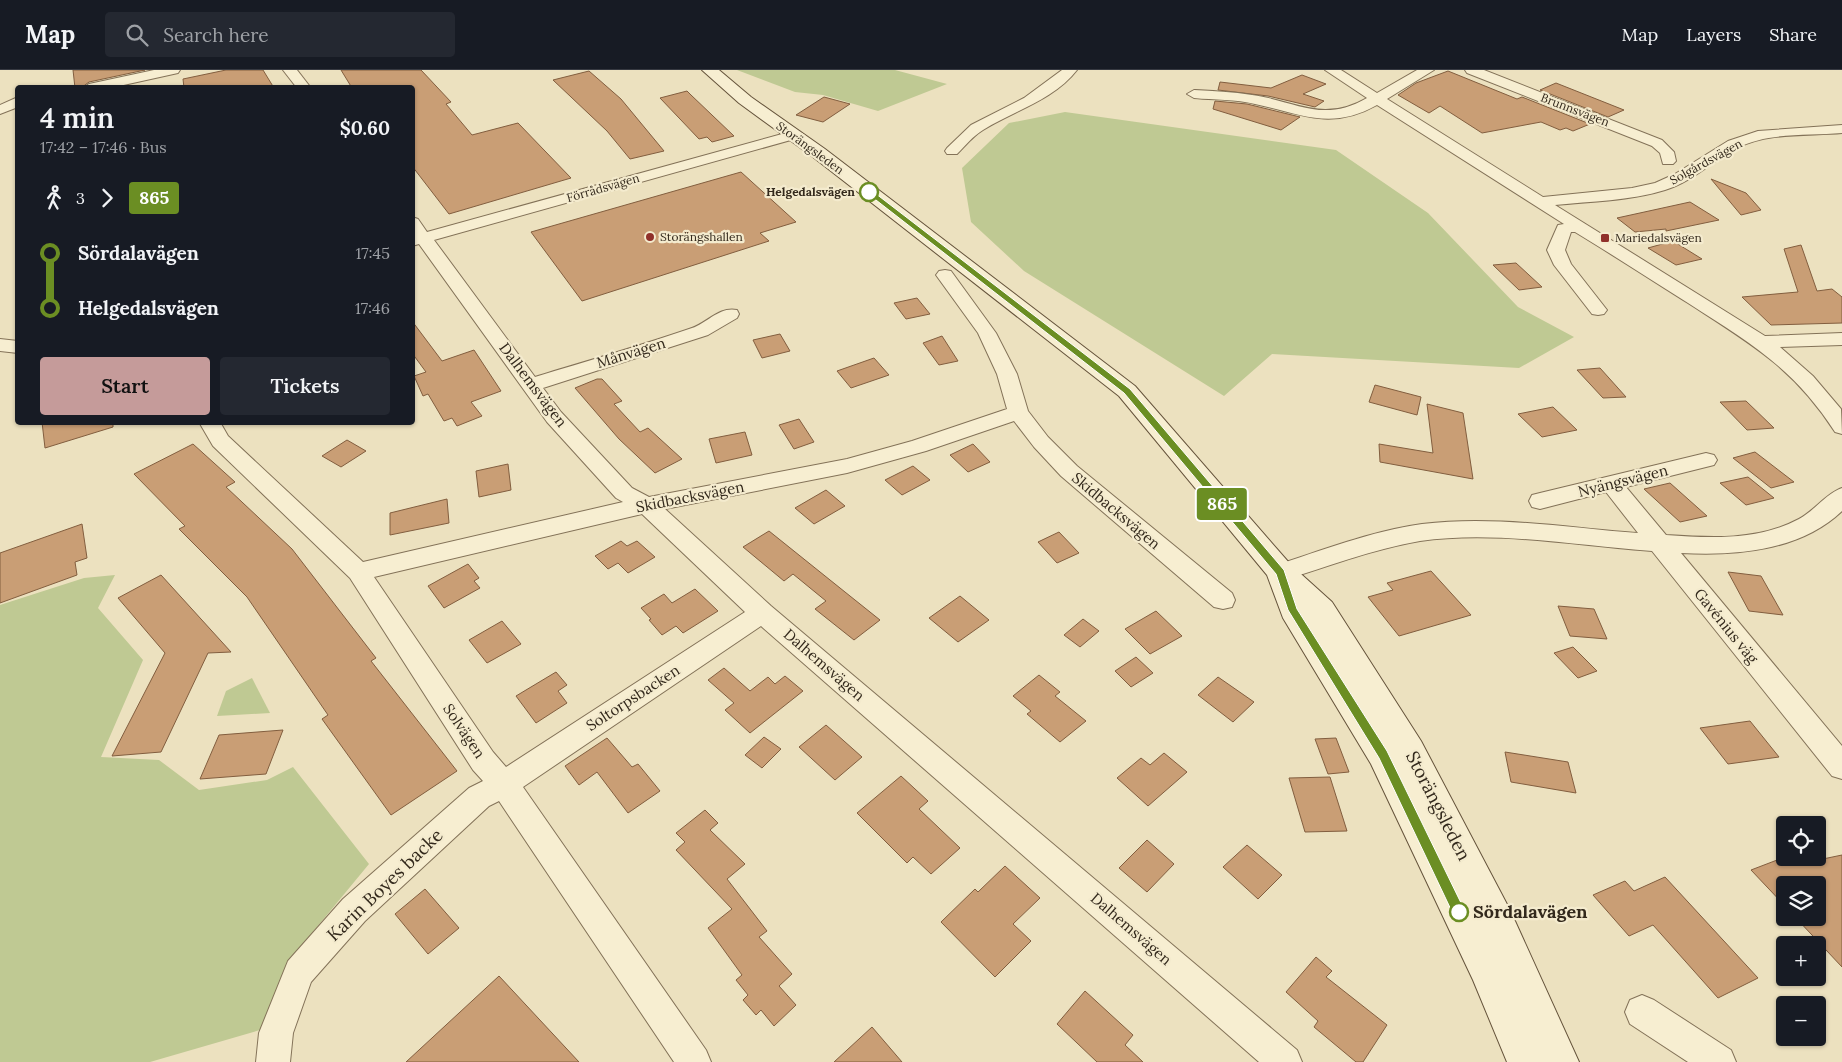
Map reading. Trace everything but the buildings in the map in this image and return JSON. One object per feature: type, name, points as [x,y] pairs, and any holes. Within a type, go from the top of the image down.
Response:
[{"type":"main road","name":"Storängsleden","points":[[710,70],[745,100],[1127,391],[1281,572],[1322,610],[1410,751],[1497,923],[1559,1062]]},
{"type":"main road","name":"Storängsleden","points":[[1281,572],[1293,610],[1383,755],[1486,967],[1526,1062]]},
{"type":"street","points":[[103,85],[173,70]]},
{"type":"street","points":[[290,70],[302,85]]},
{"type":"street","points":[[952,151],[976,128],[1029,101],[1070,70]]},
{"type":"street","points":[[1332,70],[1762,342],[1800,372],[1816,389],[1842,426]]},
{"type":"street","points":[[1194,94],[1253,99],[1312,114],[1332,116],[1366,105],[1427,70]]},
{"type":"street","name":"Brunnsvägen","points":[[1472,70],[1657,143],[1667,152],[1668,161]]},
{"type":"street","name":"Solgårdsvägen","points":[[1541,202],[1648,190],[1674,181],[1720,152],[1746,139],[1776,134],[1842,129]]},
{"type":"street","name":"Förrådsvägen","points":[[416,234],[793,135]]},
{"type":"street","points":[[1578,226],[1564,228],[1556,250],[1563,265],[1598,310]]},
{"type":"street","name":"Dalhemsvägen","points":[[416,234],[503,344],[530,385],[554,416],[624,493],[646,505],[762,613],[1285,1062]]},
{"type":"street","name":"Skidbacksvägen","points":[[946,275],[987,333],[1007,374],[1018,412],[1040,442],[1069,471],[1223,600]]},
{"type":"street","name":"Månvägen","points":[[530,385],[701,331],[730,314]]},
{"type":"street","points":[[1762,342],[1842,338]]},
{"type":"street","points":[[0,345],[15,347]]},
{"type":"street","name":"Skidbacksvägen","points":[[358,572],[646,505],[847,466],[919,446],[1018,412]]},
{"type":"street","name":"Solvägen","points":[[211,425],[220,441],[358,572],[483,762],[504,784],[694,1062]]},
{"type":"street","name":"Nyängsvägen","points":[[1540,502],[1706,460]]},
{"type":"street","name":"Gavénius väg","points":[[1611,484],[1842,767]]},
{"type":"street","points":[[1281,572],[1381,542],[1425,532],[1506,531],[1658,543],[1729,545],[1758,542],[1792,532],[1816,521],[1829,512],[1842,496]]},
{"type":"street","name":"Soltorpsbacken","points":[[504,784],[762,613]]},
{"type":"street","name":"Karin Boyes backe","points":[[273,1062],[276,1033],[299,972],[354,910],[400,867],[479,797],[504,784]]},
{"type":"street","points":[[1642,1012],[1719,1062]]},
{"type":"green space","points":[[737,70],[895,70],[947,84],[878,111],[823,95],[795,92]]},
{"type":"green space","points":[[1065,112],[1336,150],[1428,213],[1518,307],[1574,337],[1519,368],[1272,354],[1224,396],[1024,271],[971,222],[962,168],[1009,123]]},
{"type":"green space","points":[[115,575],[98,608],[143,660],[101,757],[159,760],[199,790],[267,780],[293,767],[369,864],[312,933],[260,1030],[150,1062],[0,1062],[0,605],[84,578]]},
{"type":"green space","points":[[252,678],[270,713],[217,716],[226,691]]},
{"type":"bus line","name":"865","points":[[869,192],[1127,391],[1281,572],[1293,610],[1383,755],[1459,912]]},
{"type":"place","name":"Helgedalsvägen","points":[[869,192]]},
{"type":"place","name":"Storängshallen","points":[[650,237]]},
{"type":"place","name":"Mariedalsvägen","points":[[1605,238]]},
{"type":"place","name":"Sördalavägen","points":[[1459,912]]}]
